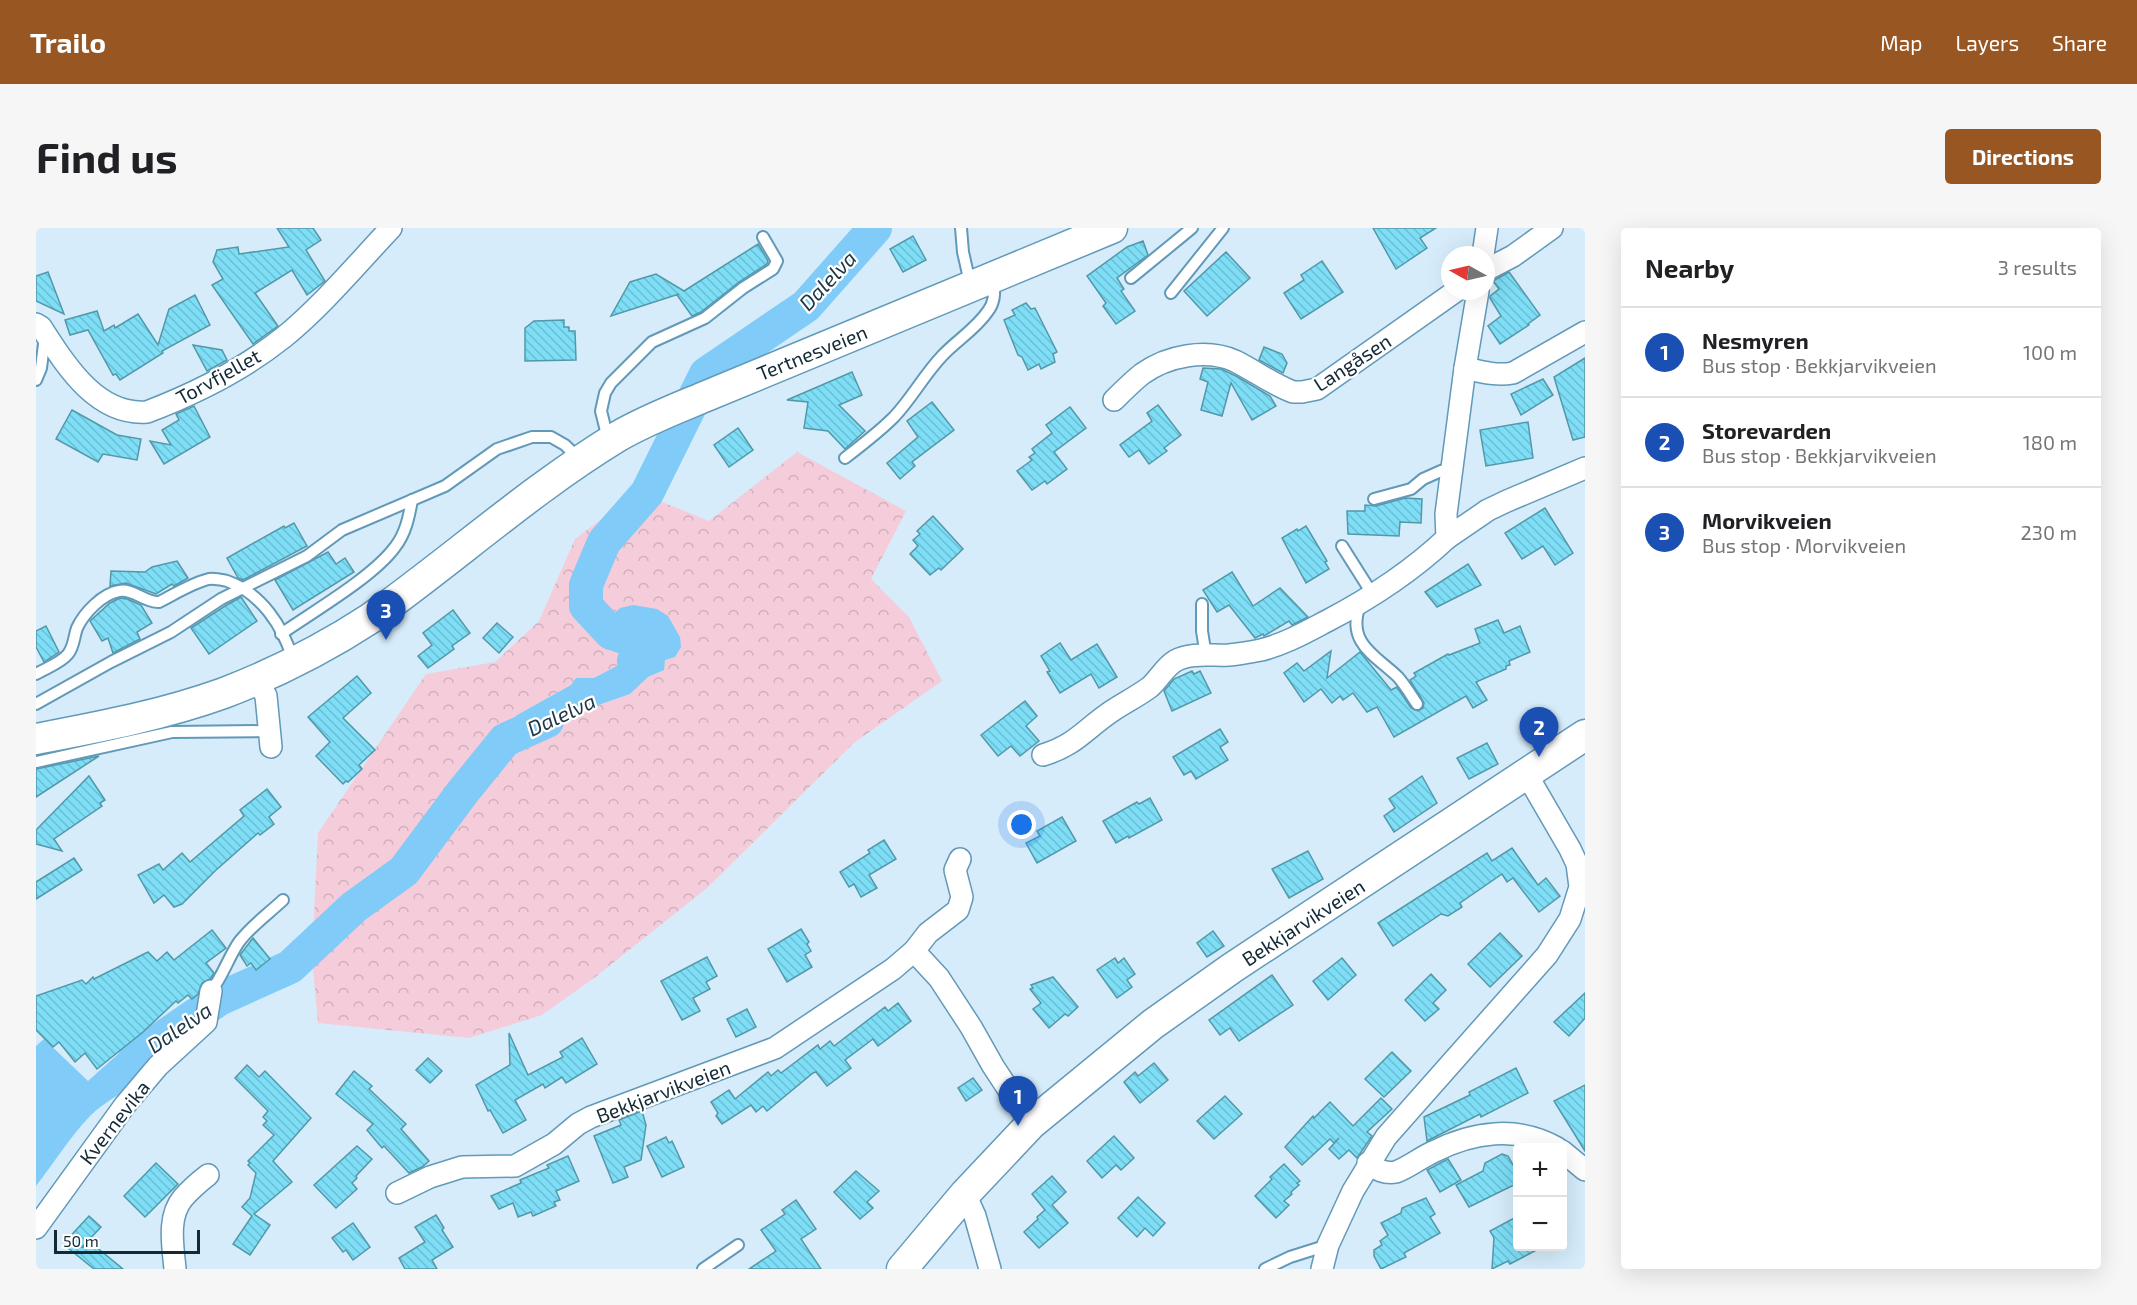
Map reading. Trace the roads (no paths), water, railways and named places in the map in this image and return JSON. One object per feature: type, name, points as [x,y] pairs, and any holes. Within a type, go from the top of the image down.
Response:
[{"type":"main road","name":"Tertnesveien","points":[[36,739],[130,720],[222,694],[293,663],[371,618],[544,485],[609,442],[654,418],[1112,228]]},
{"type":"main road","name":"Bekkjarvikveien","points":[[902,1269],[965,1194],[1031,1124],[1153,1024],[1585,735]]},
{"type":"street","name":"Torvfjellet","points":[[40,329],[67,367],[92,392],[121,410],[136,413],[147,412],[224,376],[285,336],[320,303],[391,228]]},
{"type":"street","points":[[1484,246],[1487,228]]},
{"type":"street","points":[[1495,265],[1513,256],[1552,228]]},
{"type":"street","name":"Langåsen","points":[[1114,400],[1144,373],[1160,365],[1192,355],[1214,354],[1234,361],[1293,392],[1317,389],[1443,300]]},
{"type":"street","points":[[1447,538],[1446,514],[1476,300]]},
{"type":"street","points":[[1465,368],[1494,375],[1513,373],[1585,332]]},
{"type":"street","points":[[1044,755],[1072,742],[1109,712],[1150,687],[1169,665],[1178,659],[1232,655],[1295,638],[1367,599],[1411,570],[1447,538],[1488,510],[1585,468]]},
{"type":"street","points":[[257,680],[266,696],[270,739]]},
{"type":"street","points":[[1322,1269],[1328,1245],[1344,1207],[1368,1163],[1386,1137],[1547,955],[1570,919],[1580,887],[1577,864],[1527,775]]},
{"type":"street","name":"Bekkjarvikveien","points":[[397,1192],[430,1177],[462,1167],[515,1166],[554,1144],[591,1116],[775,1048],[893,969],[914,951],[928,933],[958,910],[962,897],[955,870],[960,860]]},
{"type":"street","points":[[914,951],[939,978],[1031,1124]]},
{"type":"street","name":"Kvernevika","points":[[36,1228],[125,1105],[158,1066],[206,1022],[211,991]]},
{"type":"street","points":[[1368,1163],[1378,1170],[1396,1172],[1454,1142],[1494,1132],[1524,1136],[1543,1143]]},
{"type":"street","points":[[1567,1154],[1585,1170]]},
{"type":"street","points":[[175,1269],[172,1239],[177,1208],[182,1199],[208,1175]]},
{"type":"street","points":[[965,1194],[975,1216],[990,1269]]},
{"type":"lane","points":[[845,458],[868,441],[894,416],[922,378],[990,310],[994,296],[981,282],[963,252],[961,228]]},
{"type":"lane","points":[[1131,278],[1192,228]]},
{"type":"lane","points":[[1171,293],[1224,228]]},
{"type":"lane","points":[[609,442],[601,411],[605,393],[611,383],[652,342],[705,318],[743,288],[773,269],[777,261],[763,237]]},
{"type":"lane","points":[[36,380],[41,368],[40,329]]},
{"type":"lane","points":[[36,704],[171,632],[243,587],[307,556],[342,530],[445,486],[496,449],[532,437],[551,437],[565,445],[580,461]]},
{"type":"lane","points":[[1374,499],[1411,489],[1423,479],[1452,469]]},
{"type":"lane","points":[[281,634],[370,572],[395,547],[407,525],[412,500]]},
{"type":"lane","points":[[1342,546],[1367,599],[1356,615],[1355,627],[1358,636],[1368,650],[1400,680],[1417,704]]},
{"type":"lane","points":[[36,674],[66,657],[71,650],[77,627],[88,610],[105,597],[119,590],[159,602],[212,578],[243,587],[267,608],[293,663]]},
{"type":"lane","points":[[1202,604],[1202,631],[1206,656]]},
{"type":"lane","points":[[36,762],[172,732],[270,739]]},
{"type":"lane","points":[[211,991],[220,980],[238,944],[248,931],[283,900]]},
{"type":"lane","points":[[703,1269],[738,1245]]},
{"type":"lane","points":[[1265,1269],[1311,1249],[1328,1245]]},
{"type":"water","points":[[633,605],[657,609],[668,616],[680,637],[681,647],[675,657],[665,660],[664,670],[648,677],[630,694],[558,719],[537,735],[514,748],[505,740],[502,733],[517,715],[571,685],[576,678],[594,678],[630,659],[629,650],[611,633],[616,612],[620,608]]},
{"type":"water","points":[[44,1039],[88,1081],[126,1047],[142,1063],[144,1073],[132,1085],[90,1116],[36,1186],[36,1046]]},
{"type":"waterway","name":"Dalelva","points":[[634,661],[638,656],[631,639],[611,633],[586,606],[586,585],[604,542],[647,493],[706,374],[806,306],[875,228]]},
{"type":"waterway","name":"Dalelva","points":[[136,1056],[219,999],[290,967],[354,907],[404,871],[505,740],[547,721]]},
{"type":"place","name":"Morvikveien","points":[[386,640]]},
{"type":"place","name":"Storevarden","points":[[1539,757]]},
{"type":"place","name":"Nesmyren","points":[[1018,1126]]}]
